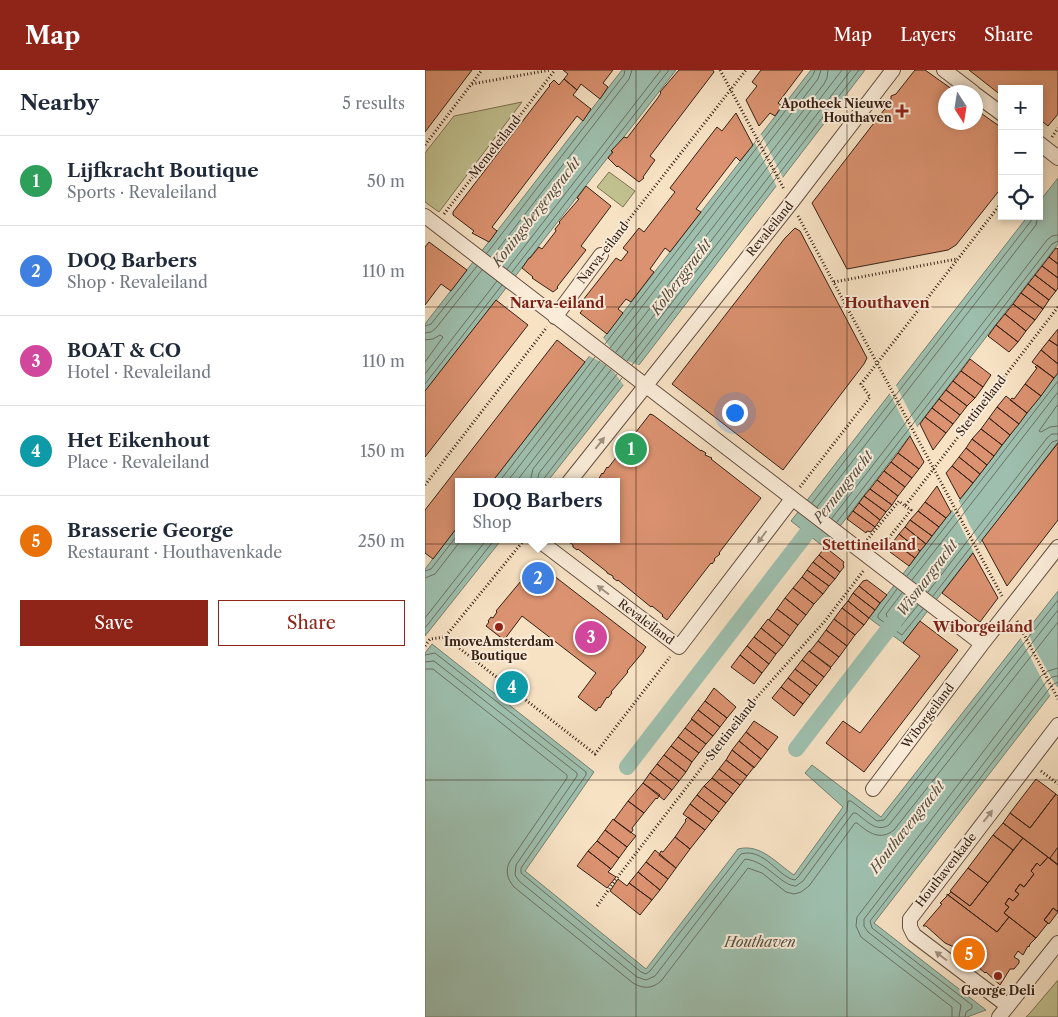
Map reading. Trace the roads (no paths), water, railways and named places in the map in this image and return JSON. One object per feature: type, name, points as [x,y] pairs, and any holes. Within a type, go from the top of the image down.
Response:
[{"type":"street","name":"Revaleiland","points":[[572,478],[640,382],[791,203],[893,70]]},
{"type":"street","points":[[944,70],[964,85]]},
{"type":"street","points":[[983,99],[998,111]]},
{"type":"street","points":[[1043,146],[1058,158]]},
{"type":"street","points":[[430,220],[982,644]]},
{"type":"street","name":"Narva-eiland","points":[[555,317],[601,255]]},
{"type":"street","name":"Revaleiland","points":[[542,543],[679,647],[793,500]]},
{"type":"street","name":"Wiborgeiland","points":[[873,789],[1058,547]]},
{"type":"street","name":"Houthavenkade","points":[[1004,1012],[914,935],[910,923],[911,916],[1058,725]]},
{"type":"street","points":[[1004,1012],[1058,943]]},
{"type":"water","name":"Koningsbergengracht","points":[[622,70],[676,70],[425,392],[425,324]]},
{"type":"water","name":"Kolberggracht","points":[[811,70],[865,70],[550,478],[495,478]]},
{"type":"water","points":[[1058,178],[1058,244],[824,547],[791,521],[1025,220],[1043,220],[1043,197]]},
{"type":"water","points":[[1058,373],[1058,442],[903,643],[869,618]]},
{"type":"water","points":[[455,530],[455,543],[499,543],[425,636],[425,569]]},
{"type":"water","name":"Houthaven","points":[[1058,591],[1058,685],[874,923],[986,1010],[967,1017],[425,1017],[425,653],[432,644],[594,772],[525,871],[646,969],[738,849],[754,849],[761,852],[794,875],[843,807],[805,773],[812,765],[881,817]]},
{"type":"waterway","name":"Pernaugracht","points":[[627,767],[820,516]]},
{"type":"waterway","name":"Wismargracht","points":[[796,749],[900,614]]},
{"type":"place","name":"Apotheek Nieuwe Houthaven","points":[[902,111]]},
{"type":"place","name":"Lijfkracht Boutique","points":[[631,449]]},
{"type":"place","name":"DOQ Barbers","points":[[538,578]]},
{"type":"place","name":"ImoveAmsterdam Boutique","points":[[499,627]]},
{"type":"place","name":"BOAT & CO","points":[[591,637]]},
{"type":"place","name":"Het Eikenhout","points":[[512,687]]},
{"type":"place","name":"Brasserie George","points":[[969,954]]},
{"type":"place","name":"George Deli","points":[[998,976]]},
{"type":"district","name":"Narva-eiland","points":[[557,303]]},
{"type":"district","name":"Houthaven","points":[[887,303]]},
{"type":"district","name":"Stettineiland","points":[[869,545]]},
{"type":"district","name":"Wiborgeiland","points":[[983,627]]},
{"type":"water label","name":"Houthavengracht","points":[[907,827]]}]
